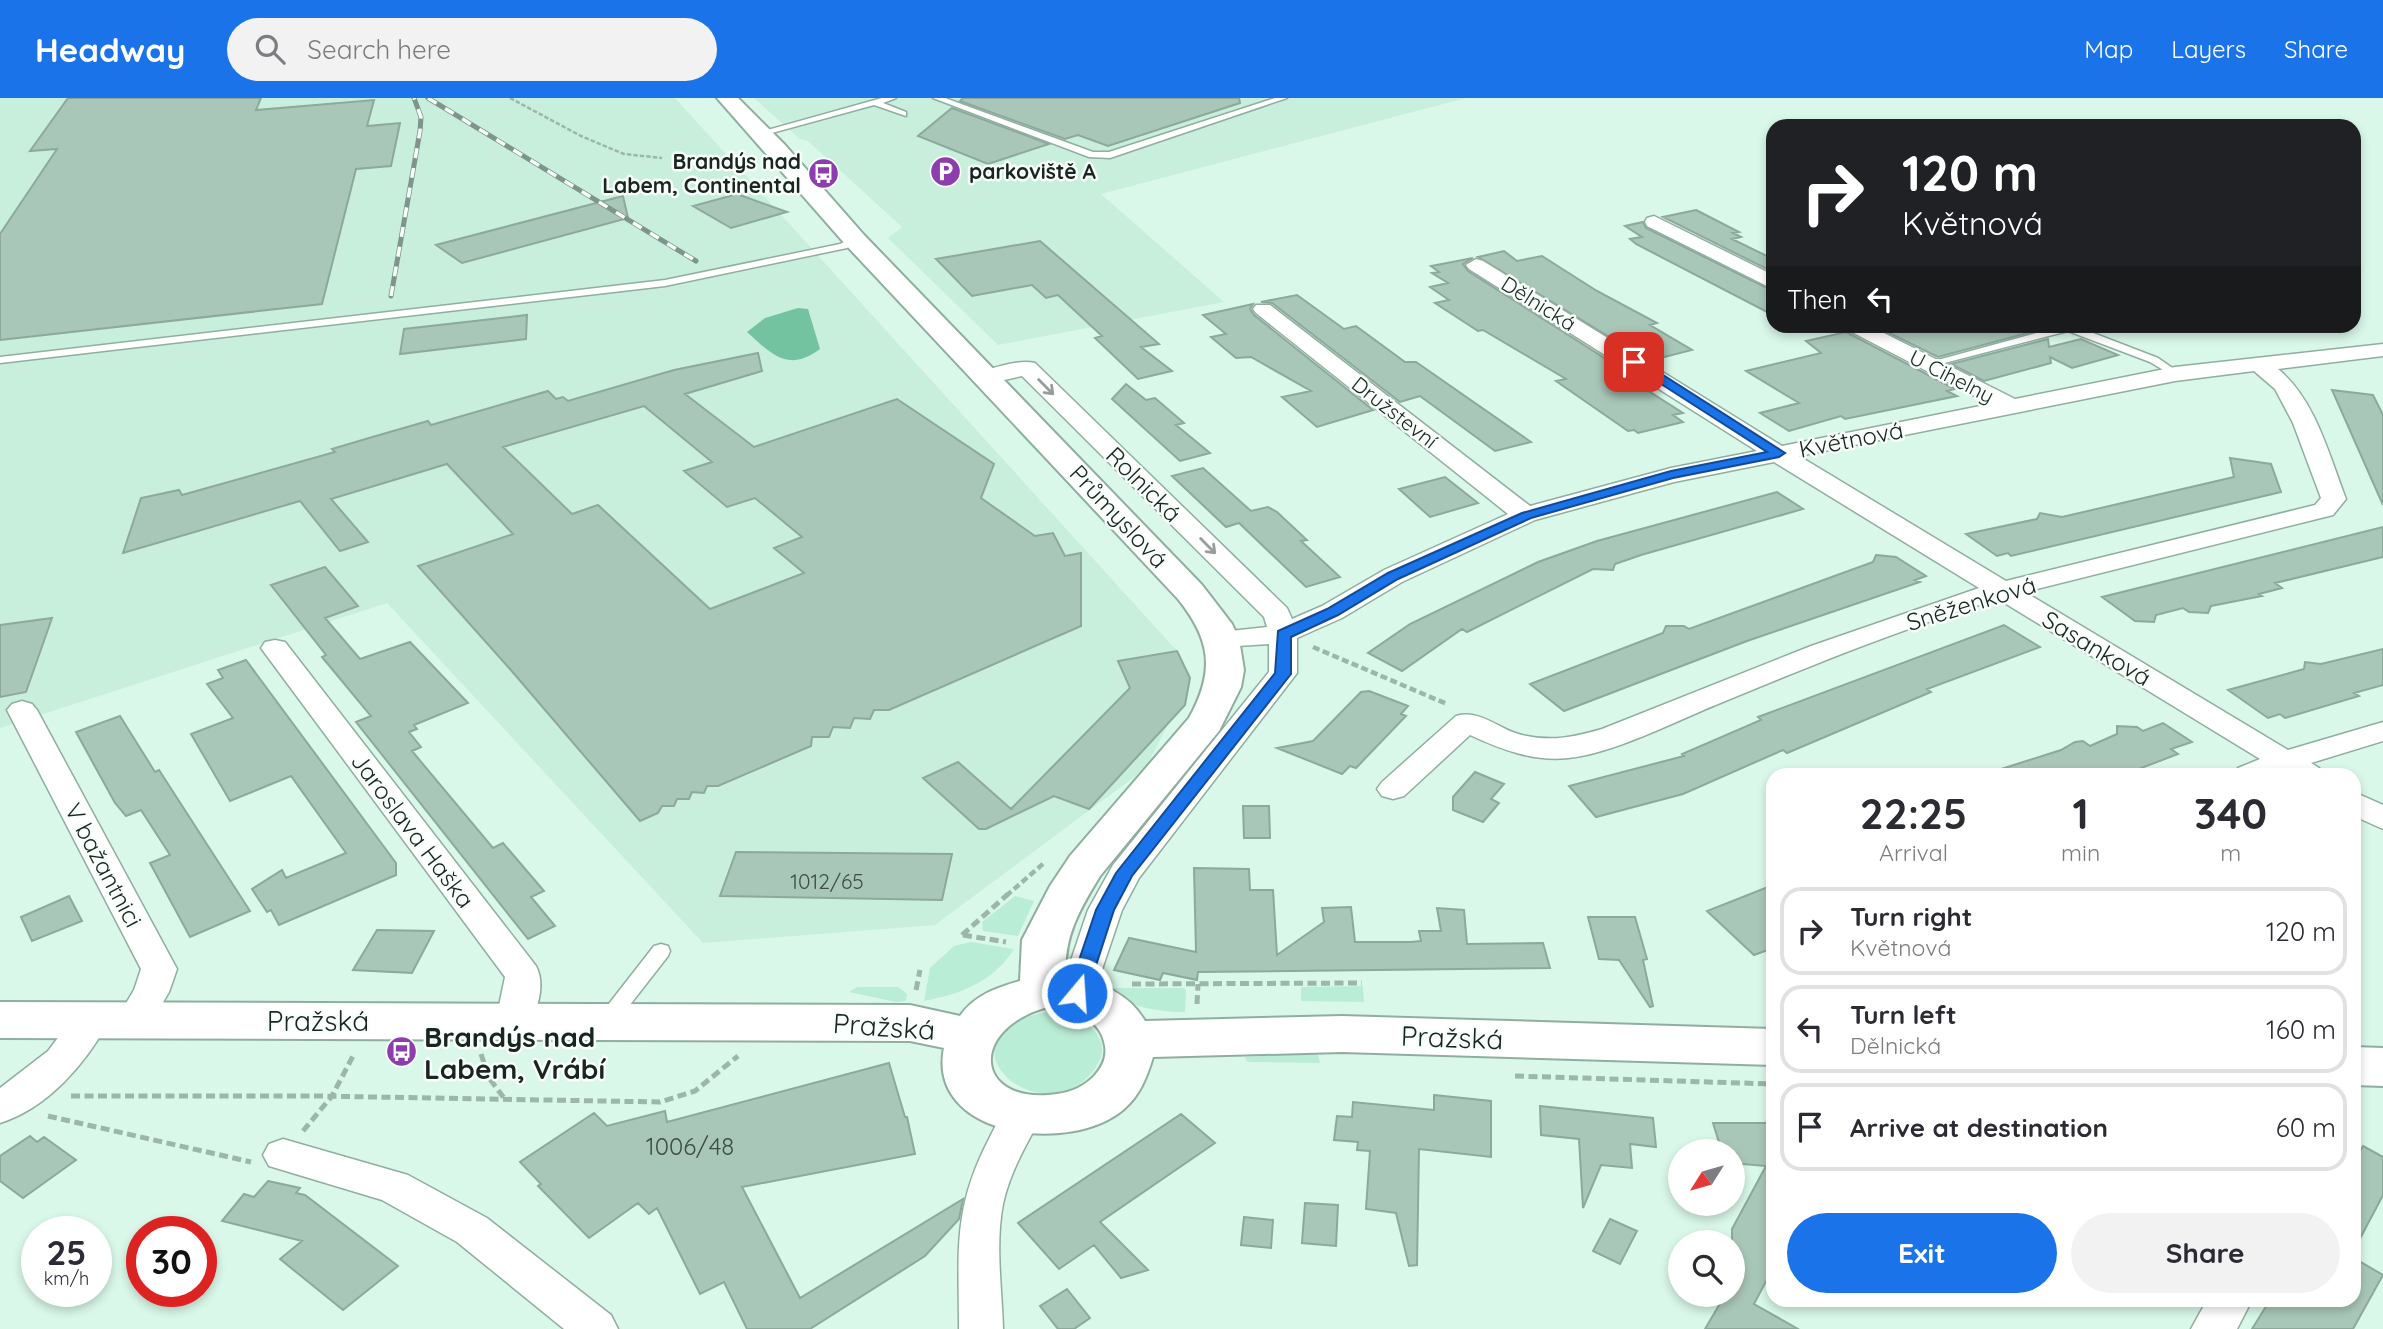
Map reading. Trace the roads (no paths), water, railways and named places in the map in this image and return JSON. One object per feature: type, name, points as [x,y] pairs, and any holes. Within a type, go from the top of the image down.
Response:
[{"type":"main road","name":"Průmyslová","points":[[727,98],[855,240],[1190,592],[1209,613],[1222,639],[1226,674],[1215,708],[1086,866],[1063,901],[1042,954],[1070,980]]},
{"type":"main road","name":"Pražská","points":[[1070,980],[1025,994],[999,1006],[979,1022],[970,1036],[965,1064],[978,1090],[990,1101],[1023,1115],[1051,1116],[1079,1110],[1110,1093],[1128,1067],[1130,1040],[1342,1034],[1766,1047]]},
{"type":"main road","points":[[1070,980],[1112,1011],[1126,1027],[1130,1040]]},
{"type":"main road","name":"Pražská","points":[[0,1020],[112,1020],[496,1034],[606,1021],[910,1023],[970,1036]]},
{"type":"main road","points":[[2361,1066],[2383,1067]]},
{"type":"street","points":[[1654,222],[1766,279]]},
{"type":"street","name":"Dělnická","points":[[1476,265],[1779,453]]},
{"type":"street","name":"Družstevní","points":[[1263,309],[1526,515]]},
{"type":"street","name":"U Cihelny","points":[[1869,333],[2012,407]]},
{"type":"street","name":"Květnová","points":[[1222,639],[1283,634],[1332,612],[1393,576],[1526,515],[1671,475],[2175,374],[2383,350]]},
{"type":"street","name":"Sněženková","points":[[1393,789],[1467,723],[1515,744],[1567,749],[1613,736],[1821,652],[2001,590],[2324,510],[2334,499],[2305,423],[2284,385],[2261,366]]},
{"type":"street","name":"Rolnická","points":[[986,377],[1027,368],[1277,614],[1283,634]]},
{"type":"street","name":"Sasanková","points":[[1779,453],[2296,768]]},
{"type":"street","points":[[1070,980],[1125,873],[1283,674],[1283,634]]},
{"type":"street","name":"Jaroslava Haška","points":[[275,648],[523,975],[524,983],[496,1034]]},
{"type":"street","name":"V bažantnici","points":[[22,709],[159,969],[152,992],[112,1020]]},
{"type":"street","points":[[2296,768],[2383,730]]},
{"type":"street","points":[[2361,806],[2383,819]]},
{"type":"street","points":[[0,1108],[45,1078],[112,1020]]},
{"type":"street","points":[[981,1329],[980,1233],[983,1204],[1003,1152],[1023,1115]]},
{"type":"street","points":[[284,1155],[394,1187],[472,1230],[596,1329]]},
{"type":"street","points":[[2213,1329],[2227,1307]]},
{"type":"lane","points":[[761,133],[892,98]]},
{"type":"lane","points":[[937,98],[1092,155],[1110,155],[1283,98]]},
{"type":"lane","points":[[875,103],[903,114]]},
{"type":"lane","points":[[0,359],[665,283],[843,246],[855,240]]},
{"type":"lane","points":[[1929,364],[2046,333]]},
{"type":"lane","points":[[2084,333],[2154,360],[2175,374]]},
{"type":"lane","points":[[606,1021],[661,951]]},
{"type":"railway","points":[[391,296],[420,131],[421,117],[414,98]]},
{"type":"railway","points":[[428,98],[696,261]]},
{"type":"place","name":"parkoviště A","points":[[946,171]]},
{"type":"place","name":"Brandýs nad Labem, Continental","points":[[824,173]]},
{"type":"place","name":"Brandýs nad Labem, Vrábí","points":[[401,1052]]}]
